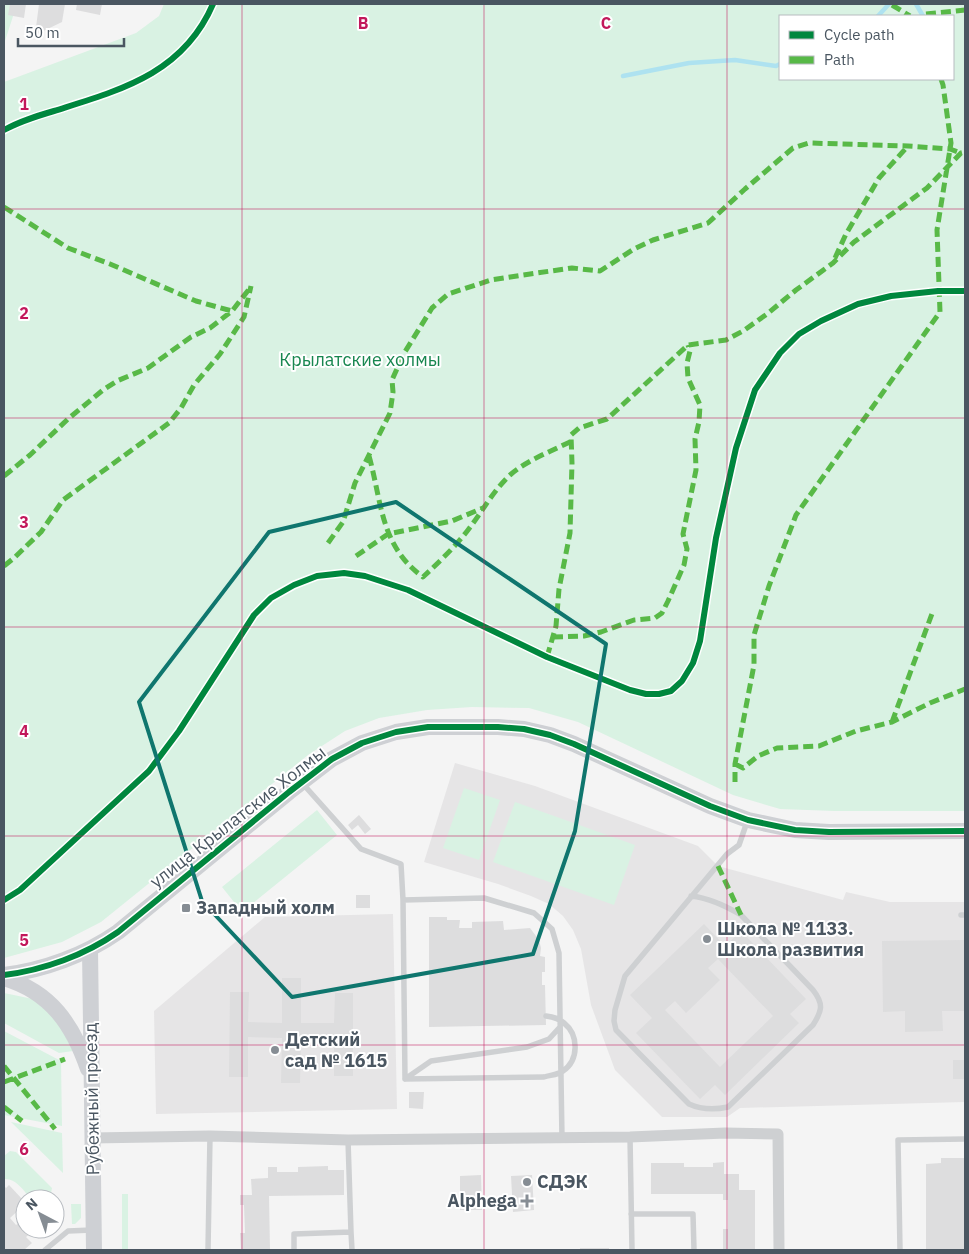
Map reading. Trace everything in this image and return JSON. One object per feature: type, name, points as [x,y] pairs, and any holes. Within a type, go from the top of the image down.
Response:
[{"type":"street","name":"улица Крылатские Холмы","points":[[4,977],[43,967],[90,949],[118,932],[332,759],[362,743],[396,732],[428,727],[472,726],[524,729],[550,735],[574,744],[710,806],[748,820],[795,830],[829,832],[965,831]]},
{"type":"street","name":"Рубежный проезд","points":[[90,949],[94,1250]]},
{"type":"street","points":[[4,977],[49,1002],[66,1020],[77,1039],[92,1080]]},
{"type":"street","points":[[92,1138],[210,1136],[348,1140],[630,1137],[725,1133],[778,1134],[778,1250]]},
{"type":"lane","points":[[302,782],[361,849],[401,864],[405,1079]]},
{"type":"lane","points":[[691,896],[700,897],[726,906],[741,915],[813,990],[819,998],[821,1005],[820,1015],[813,1025],[728,1107],[699,1109],[689,1104],[616,1030],[614,1010],[625,976],[691,896],[727,854],[738,845],[748,820]]},
{"type":"lane","points":[[403,900],[484,898],[534,913],[552,929],[559,952],[562,1138]]},
{"type":"lane","points":[[405,1079],[544,1076],[562,1072],[574,1055],[573,1035],[564,1022],[546,1016]]},
{"type":"lane","points":[[405,1079],[431,1061],[527,1047],[549,1039],[560,1027]]},
{"type":"lane","points":[[208,1250],[210,1136]]},
{"type":"lane","points":[[630,1137],[632,1250]]},
{"type":"lane","points":[[900,1250],[898,1140],[965,1139]]},
{"type":"lane","points":[[348,1140],[352,1250]]},
{"type":"lane","points":[[631,1214],[693,1214],[694,1250]]},
{"type":"lane","points":[[45,1250],[68,1231],[94,1230]]},
{"type":"lane","points":[[294,1250],[294,1234],[351,1232]]},
{"type":"highlighted area","points":[[396,502],[606,644],[575,831],[533,954],[292,997],[202,901],[139,702],[269,532]]},
{"type":"shaded area","name":"Школа № 1133. Школа развития","points":[[455,763],[535,786],[698,846],[718,866],[843,900],[846,892],[890,902],[965,902],[965,1102],[740,1108],[727,1117],[662,1117],[615,1070],[591,1005],[581,949],[573,930],[563,916],[549,904],[531,896],[424,862]]},
{"type":"shaded area","name":"Детский сад № 1615","points":[[393,914],[397,1109],[156,1114],[154,1011],[265,917]]},
{"type":"green space","points":[[4,4],[17,4],[4,44]]},
{"type":"green space","name":"Крылатские холмы","points":[[164,4],[965,4],[965,811],[780,809],[733,795],[578,722],[529,708],[472,707],[427,710],[379,718],[345,731],[308,755],[101,922],[62,942],[4,958],[4,82],[136,33],[159,16]]},
{"type":"green space","points":[[464,788],[500,800],[479,860],[443,848]]},
{"type":"green space","points":[[515,802],[635,845],[614,905],[493,862]]},
{"type":"green space","points":[[317,810],[337,835],[242,912],[222,887]]},
{"type":"green space","points":[[4,993],[33,999],[52,1010],[73,1051],[59,1053],[4,1023]]},
{"type":"green space","points":[[4,1031],[61,1061],[62,1126],[4,1115]]},
{"type":"green space","points":[[11,1122],[62,1133],[63,1173]]},
{"type":"green space","points":[[10,1151],[16,1152],[52,1189],[23,1189],[16,1183],[4,1179],[4,1156]]},
{"type":"green space","points":[[122,1194],[128,1194],[128,1250],[122,1250]]},
{"type":"green space","points":[[71,1204],[81,1204],[81,1218],[75,1224],[72,1224]]},
{"type":"building","points":[[10,4],[26,4],[24,18],[8,15]]},
{"type":"building","points":[[39,4],[65,4],[62,22],[35,35]]},
{"type":"building","points":[[77,4],[102,4],[100,15],[76,10]]},
{"type":"building","points":[[359,815],[371,829],[365,834],[358,825],[352,830],[348,825]]},
{"type":"building","points":[[356,895],[370,895],[370,908],[356,908]]},
{"type":"building","points":[[429,917],[447,917],[447,920],[460,920],[459,928],[472,928],[472,922],[503,921],[504,930],[530,928],[539,940],[540,956],[545,957],[545,972],[542,972],[542,985],[545,985],[546,1025],[429,1027]]},
{"type":"building","points":[[704,924],[725,946],[741,931],[806,999],[790,1014],[799,1023],[725,1095],[715,1085],[700,1099],[636,1033],[652,1018],[630,995]],"holes":[[[718,959],[773,1016],[720,1067],[665,1010],[675,1001],[686,1013],[720,980],[708,968]]]},
{"type":"building","points":[[965,940],[965,1011],[942,1011],[943,1031],[905,1032],[905,1011],[883,1012],[882,941]]},
{"type":"building","points":[[282,978],[301,978],[301,1023],[334,1023],[335,993],[353,993],[353,1076],[334,1076],[334,1038],[301,1038],[300,1083],[281,1083],[282,1038],[248,1037],[248,1077],[229,1077],[230,992],[249,992],[248,1022],[282,1023]]},
{"type":"building","points":[[953,1060],[965,1060],[965,1079],[953,1079]]},
{"type":"building","points":[[409,1092],[424,1092],[423,1109],[409,1108]]},
{"type":"building","points":[[941,1158],[965,1158],[965,1250],[926,1250],[926,1164],[941,1163]]},
{"type":"building","points":[[724,1162],[724,1174],[739,1174],[739,1190],[755,1190],[755,1250],[723,1250],[723,1229],[728,1229],[728,1200],[723,1200],[723,1194],[651,1194],[651,1163],[684,1163],[684,1167],[713,1167],[713,1163]]},
{"type":"building","points":[[328,1166],[328,1170],[344,1170],[344,1195],[269,1196],[270,1250],[241,1250],[240,1233],[245,1233],[244,1205],[240,1205],[240,1195],[252,1195],[251,1179],[268,1178],[268,1167],[277,1167],[277,1172],[298,1172],[298,1167]]},
{"type":"building","points":[[481,1175],[482,1210],[460,1210],[460,1176]]},
{"type":"building","points":[[532,1175],[534,1210],[513,1212],[511,1176]]},
{"type":"building","points":[[9,1185],[15,1191],[15,1213],[10,1218],[15,1224],[15,1239],[28,1239],[32,1243],[24,1250],[4,1250],[4,1186],[6,1188]]},
{"type":"building","points":[[580,1248],[609,1248],[609,1250],[580,1250]]},
{"type":"waterway","points":[[879,15],[889,4]]},
{"type":"waterway","points":[[916,4],[922,15]]},
{"type":"waterway","points":[[623,76],[689,63],[735,60],[776,66],[779,64]]},
{"type":"marked path","points":[[892,5],[908,15]]},
{"type":"marked path","points":[[926,14],[965,10]]},
{"type":"marked path","points":[[735,782],[735,764],[754,665],[754,635],[769,586],[796,515],[940,312],[937,230],[951,143],[941,80]]},
{"type":"marked path","points":[[328,543],[343,522],[355,483],[390,413],[393,392],[392,380],[403,355],[432,308],[448,294],[491,280],[523,275],[572,268],[600,271],[634,249],[653,240],[708,223],[793,148],[809,143],[908,146],[950,149],[961,153]]},
{"type":"marked path","points":[[835,258],[846,234],[879,178],[908,146]]},
{"type":"marked path","points":[[547,657],[556,626],[559,589],[570,533],[571,435],[579,428],[607,419],[688,345],[726,340],[743,331],[767,314],[833,263],[854,242],[927,188],[961,153],[965,152]]},
{"type":"marked path","points":[[4,207],[68,248],[196,301],[232,311]]},
{"type":"marked path","points":[[4,566],[41,532],[63,500],[169,423],[181,408],[194,385],[220,354],[244,317],[251,286]]},
{"type":"marked path","points":[[4,476],[103,390],[117,381],[148,368],[191,337],[210,328],[232,311],[250,288]]},
{"type":"marked path","points":[[553,637],[584,636],[634,620],[655,618],[662,613],[668,601],[684,565],[687,549],[683,534],[696,470],[695,439],[700,405],[688,378],[687,363],[690,351],[688,345]]},
{"type":"marked path","points":[[369,456],[380,506],[390,537],[409,565],[423,577],[463,536],[510,475],[531,461],[570,442]]},
{"type":"marked path","points":[[356,556],[388,534],[452,521],[483,508]]},
{"type":"marked path","points":[[892,722],[933,611]]},
{"type":"marked path","points":[[735,764],[743,768],[758,756],[777,748],[819,746],[856,731],[892,722],[930,703],[965,689]]},
{"type":"marked path","points":[[718,866],[741,915]]},
{"type":"marked path","points":[[4,1082],[65,1059]]},
{"type":"marked path","points":[[4,1066],[55,1129]]},
{"type":"marked path","points":[[4,1107],[22,1121]]},
{"type":"cycle path","points":[[4,130],[29,119],[102,95],[147,76],[167,63],[185,47],[200,28],[213,4]]},
{"type":"cycle path","points":[[4,900],[20,890],[149,771],[179,731],[254,615],[271,598],[294,585],[317,576],[344,573],[365,576],[408,590],[547,657],[630,690],[646,694],[659,694],[671,691],[682,681],[693,663],[700,641],[716,538],[736,448],[755,390],[780,353],[799,334],[821,321],[858,304],[891,296],[938,291],[965,291]]},
{"type":"cycle path","points":[[4,975],[49,965],[92,948],[118,932],[332,759],[362,743],[396,732],[428,727],[498,727],[524,729],[550,735],[574,744],[710,806],[748,820],[795,830],[829,832],[965,831]]},
{"type":"place","name":"Западный холм","points":[[186,908]]},
{"type":"place","name":"Школа № 1133. Школа развития","points":[[707,939]]},
{"type":"place","name":"Детский сад № 1615","points":[[275,1050]]},
{"type":"place","name":"СДЭК","points":[[527,1182]]},
{"type":"place","name":"Alphega","points":[[527,1201]]}]
